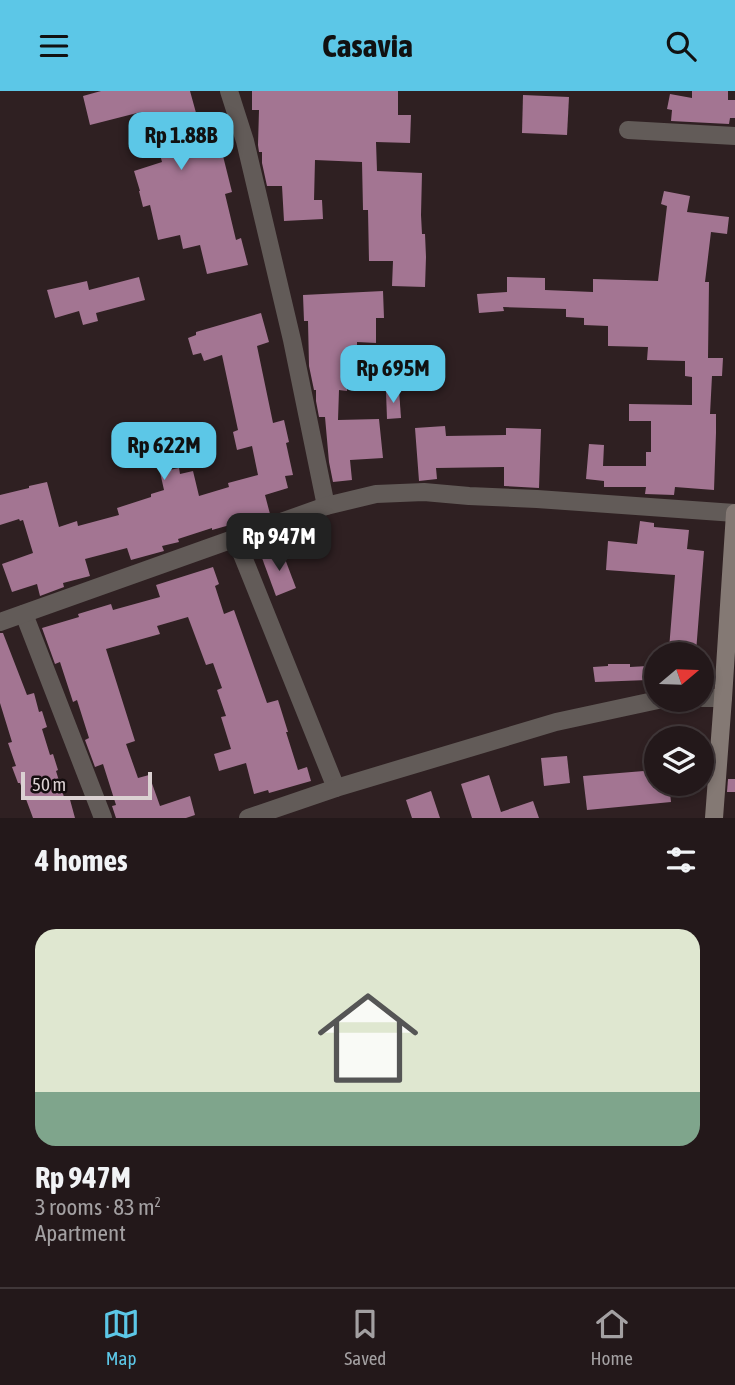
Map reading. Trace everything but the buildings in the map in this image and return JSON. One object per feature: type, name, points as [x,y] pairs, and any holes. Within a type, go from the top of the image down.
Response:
[{"type":"street","points":[[229,91],[245,141],[292,340],[326,506]]},
{"type":"street","points":[[628,130],[735,136]]},
{"type":"street","points":[[0,622],[326,506],[376,494],[424,492],[735,513],[714,818]]},
{"type":"street","points":[[235,537],[336,788]]},
{"type":"street","points":[[24,614],[103,818]]},
{"type":"street","points":[[714,698],[723,698]]},
{"type":"street","points":[[248,818],[336,788],[556,722],[644,703]]}]
